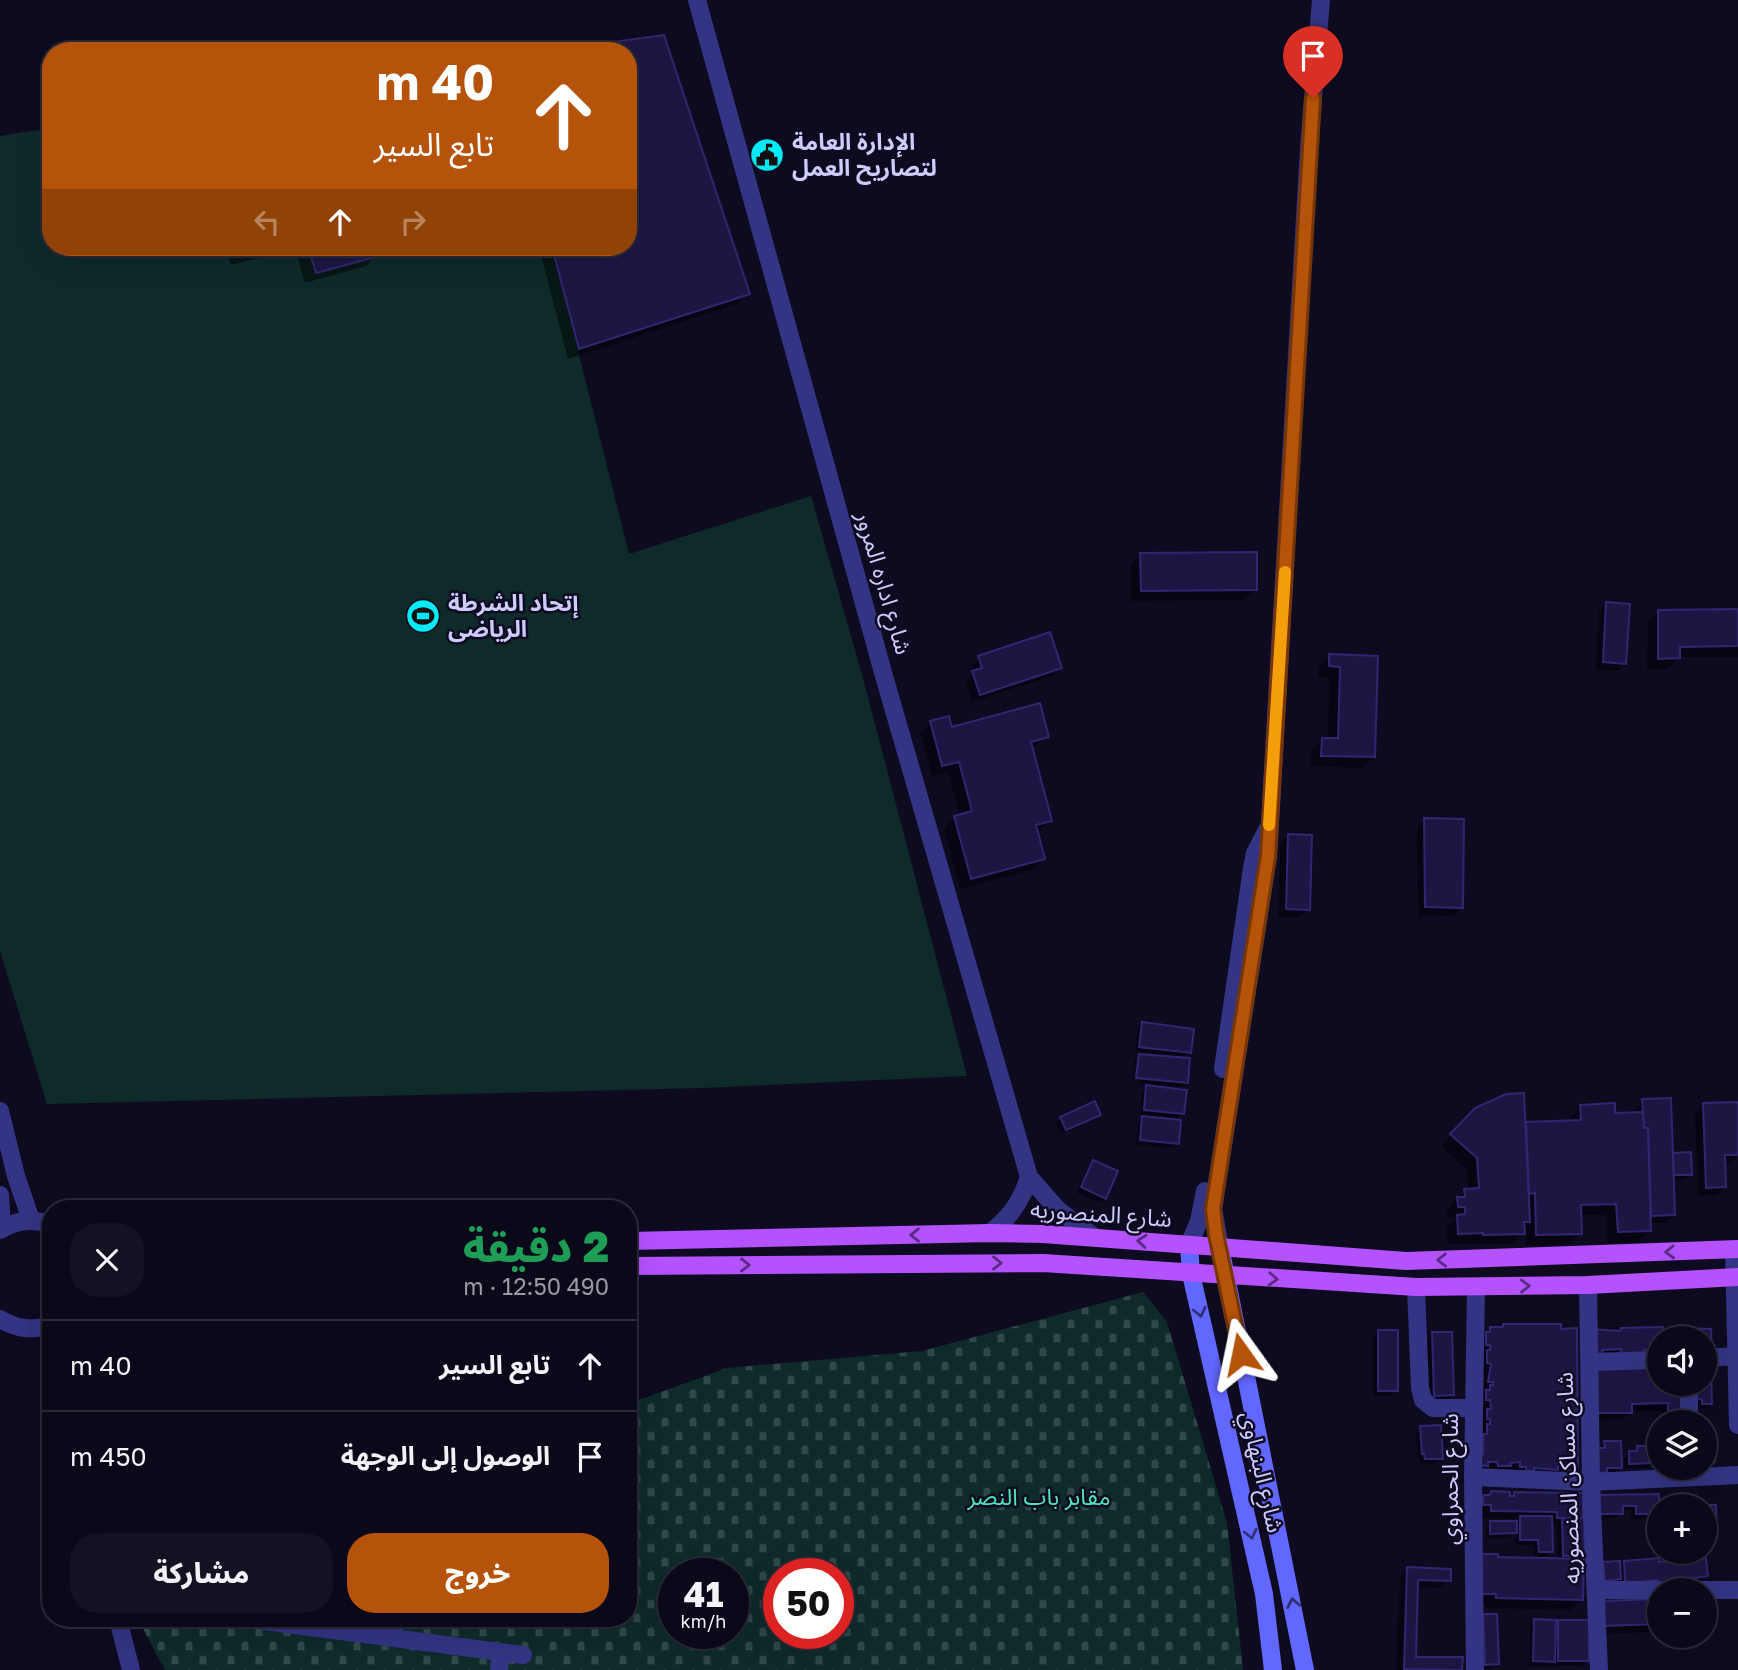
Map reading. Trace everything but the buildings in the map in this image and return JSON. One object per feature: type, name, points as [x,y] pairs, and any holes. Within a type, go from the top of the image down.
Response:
[{"type":"main road","name":"شارع المنصوريه","points":[[637,1241],[1043,1234],[1406,1261],[1736,1249]]},
{"type":"main road","points":[[1043,1234],[1043,1263]]},
{"type":"main road","points":[[700,1240],[700,1266]]},
{"type":"main road","name":"شارع البنهاوي","points":[[1189,1245],[1191,1274],[1264,1594],[1273,1670]]},
{"type":"main road","name":"شارع البنهاوي","points":[[1220,1247],[1305,1670]]},
{"type":"main road","points":[[637,1266],[1043,1263],[1416,1287],[1588,1285],[1736,1277]]},
{"type":"street","name":"شارع اداره المرور","points":[[697,0],[884,676],[1029,1177],[1058,1210],[1093,1236]]},
{"type":"street","points":[[1220,1247],[1213,1209],[1266,871],[1273,791],[1309,148],[1321,0]]},
{"type":"street","points":[[1189,1245],[1202,1208],[1255,853],[1269,827]]},
{"type":"street","points":[[0,1111],[16,1176],[31,1220]]},
{"type":"street","points":[[990,1233],[1016,1209],[1029,1177]]},
{"type":"street","points":[[0,1195],[1,1229],[16,1222],[31,1220],[42,1223]]},
{"type":"street","points":[[1736,1249],[1738,1425]]},
{"type":"street","name":"شارع مساكن المنصوريه","points":[[1588,1285],[1591,1482],[1599,1670]]},
{"type":"street","points":[[1416,1287],[1420,1388],[1423,1400],[1433,1408],[1474,1408]]},
{"type":"street","name":"شارع الحمراوي","points":[[1475,1670],[1473,1477],[1476,1287]]},
{"type":"street","points":[[0,1319],[16,1327],[42,1329]]},
{"type":"street","points":[[1590,1362],[1647,1360]]},
{"type":"street","points":[[1717,1362],[1737,1368]]},
{"type":"street","points":[[1717,1474],[1738,1475]]},
{"type":"street","points":[[1473,1477],[1591,1482],[1647,1477]]},
{"type":"street","points":[[1596,1590],[1738,1590]]},
{"type":"street","points":[[120,1627],[131,1670]]},
{"type":"street","points":[[295,1627],[500,1661],[523,1655]]},
{"type":"green space","name":"إتحاد الشرطة الرياضى","points":[[42,129],[42,256],[554,256],[629,554],[811,496],[863,678],[967,1076],[704,1088],[47,1104],[0,951],[0,136]]},
{"type":"green space","name":"مقابر باب النصر","points":[[1143,1292],[1167,1322],[1227,1523],[1243,1670],[165,1670],[142,1627],[637,1627],[637,1401],[727,1368],[922,1351]]},
{"type":"slow traffic","points":[[1269,825],[1285,572]]},
{"type":"place","name":"الإدارة العامة لتصاريح العمل","points":[[767,155]]},
{"type":"place","name":"إتحاد الشرطة الرياضى","points":[[423,616]]},
{"type":"route","points":[[1241,1354],[1213,1209],[1268,856],[1313,98]]}]
